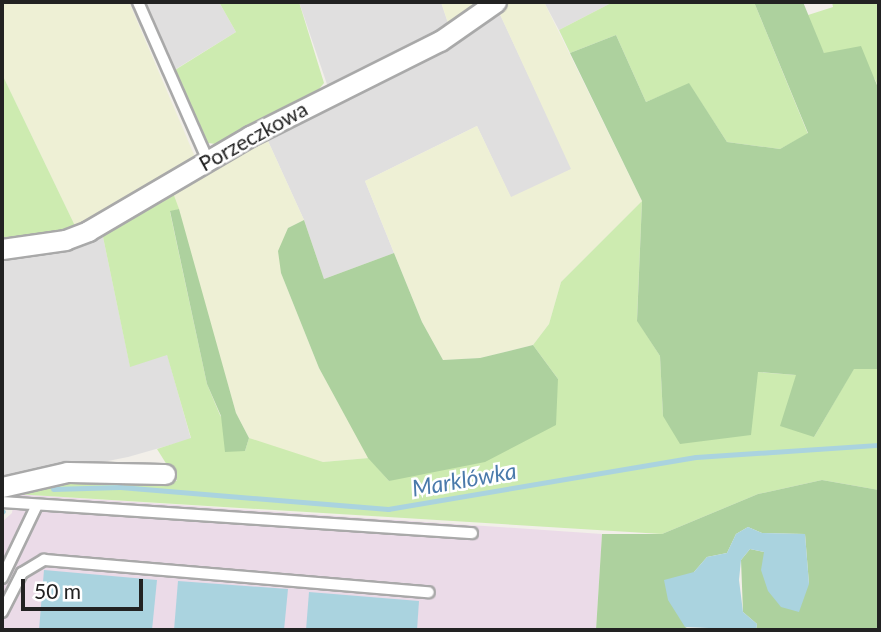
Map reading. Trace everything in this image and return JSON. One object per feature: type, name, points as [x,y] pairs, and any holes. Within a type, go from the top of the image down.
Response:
[{"type":"street","name":"Porzeczkowa","points":[[2,249],[65,240],[88,231],[331,93],[440,41],[496,2]]},
{"type":"street","points":[[2,487],[66,472],[165,474]]},
{"type":"lane","points":[[138,2],[208,161]]},
{"type":"lane","points":[[2,502],[36,507],[472,533]]},
{"type":"lane","points":[[2,578],[36,507]]},
{"type":"lane","points":[[2,612],[22,573],[44,560],[429,592]]},
{"type":"shaded area","points":[[129,2],[219,2],[236,32],[163,77]]},
{"type":"shaded area","points":[[299,2],[441,2],[450,29],[498,10],[572,169],[511,198],[477,126],[365,181],[394,253],[324,279],[304,220],[268,141],[274,129],[332,99]]},
{"type":"shaded area","points":[[544,2],[613,2],[559,30]]},
{"type":"shaded area","points":[[102,232],[130,366],[167,354],[191,439],[128,457],[2,482],[2,257]]},
{"type":"shaded area","points":[[15,494],[602,534],[596,630],[2,630],[2,522],[12,513]]},
{"type":"green space","points":[[2,2],[129,2],[195,157],[77,230],[2,74]]},
{"type":"green space","points":[[219,2],[299,2],[324,83],[314,95],[223,145],[208,143],[201,135],[175,70],[236,32]]},
{"type":"green space","points":[[441,2],[486,2],[450,29]]},
{"type":"green space","points":[[506,2],[544,2],[642,201],[561,282],[549,324],[533,345],[480,358],[443,360],[422,322],[365,181],[477,126],[511,197],[571,169],[498,10]]},
{"type":"green space","points":[[613,2],[754,2],[808,134],[780,149],[727,142],[689,84],[646,102],[616,35],[570,53],[559,30]]},
{"type":"green space","points":[[754,2],[803,2],[824,53],[861,46],[879,90],[879,369],[854,369],[814,437],[780,426],[796,375],[758,372],[751,435],[680,444],[663,416],[660,356],[637,321],[642,201],[570,53],[616,35],[646,102],[689,83],[727,142],[780,149],[808,133]]},
{"type":"green space","points":[[832,2],[879,2],[879,90],[875,79],[824,53],[805,16],[833,7]]},
{"type":"green space","points":[[2,74],[77,230],[2,239]]},
{"type":"green space","points":[[268,141],[304,220],[288,228],[281,273],[319,368],[369,458],[323,462],[284,453],[249,438],[236,413],[172,190],[245,147]]},
{"type":"green space","points":[[172,190],[179,209],[170,212],[207,384],[220,415],[245,451],[249,438],[323,462],[369,458],[389,481],[558,379],[533,345],[549,324],[561,282],[642,201],[637,320],[660,356],[663,416],[757,372],[797,375],[814,437],[854,368],[876,367],[879,369],[879,490],[822,480],[758,494],[662,534],[15,494],[80,475],[177,481],[157,449],[191,438],[167,355],[130,367],[102,232]]},
{"type":"green space","points":[[179,209],[236,413],[249,438],[245,451],[225,452],[221,416],[207,384],[170,211]]},
{"type":"green space","points":[[304,220],[324,279],[394,253],[422,322],[443,360],[480,358],[533,345],[558,379],[556,425],[485,462],[389,481],[368,458],[319,368],[281,273],[278,251],[288,228]]},
{"type":"green space","points":[[822,480],[879,490],[879,630],[756,630],[757,624],[743,612],[741,560],[750,549],[764,552],[809,584],[805,534],[762,533],[748,527],[736,534],[727,553],[707,557],[694,572],[685,627],[691,630],[596,630],[602,534],[662,534],[758,494]]},
{"type":"water","points":[[748,527],[762,533],[805,534],[809,584],[799,612],[781,607],[768,591],[761,570],[764,552],[750,549],[741,560],[739,580],[743,612],[757,624],[756,630],[685,627],[668,600],[664,580],[694,572],[707,557],[727,553],[736,534]]},
{"type":"water","points":[[44,570],[157,580],[152,630],[39,630]]},
{"type":"water","points":[[178,581],[288,589],[284,630],[174,630]]},
{"type":"water","points":[[309,592],[419,601],[417,630],[306,630]]},
{"type":"waterway","name":"Marklówka","points":[[53,489],[120,487],[388,509],[696,457],[879,445]]}]
